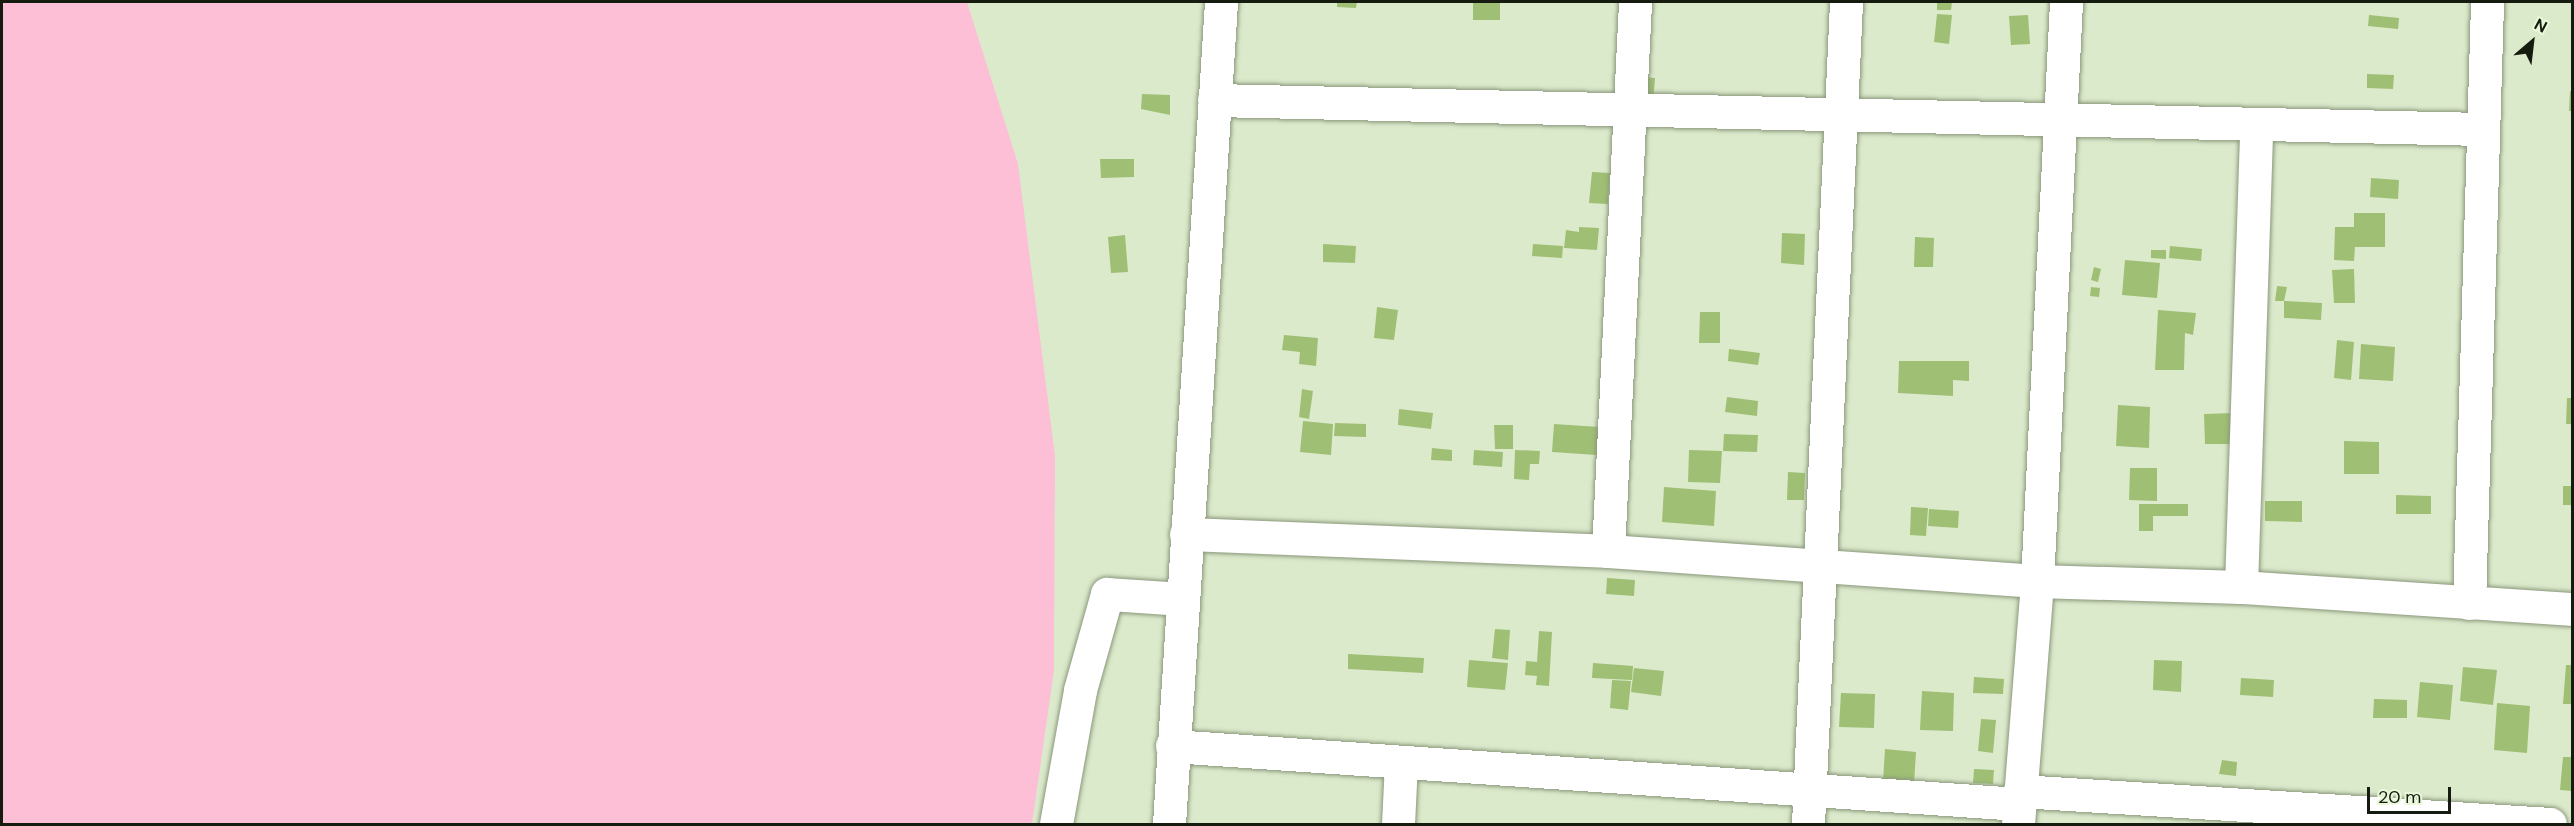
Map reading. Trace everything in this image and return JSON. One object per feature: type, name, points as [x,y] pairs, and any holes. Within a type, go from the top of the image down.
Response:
[{"type":"street","points":[[1168,825],[1221,2]]},
{"type":"street","points":[[1608,551],[1635,2]]},
{"type":"street","points":[[1808,825],[1818,566],[1846,2]]},
{"type":"street","points":[[2019,806],[2037,581],[2066,2]]},
{"type":"street","points":[[2469,603],[2487,2]]},
{"type":"street","points":[[1214,100],[2484,129]]},
{"type":"street","points":[[2241,587],[2256,124]]},
{"type":"street","points":[[1186,534],[1608,551],[2037,581],[2241,587],[2572,609]]},
{"type":"street","points":[[1056,825],[1080,690],[1107,594],[1182,599]]},
{"type":"street","points":[[1172,746],[1810,789],[2019,806],[2550,825]]},
{"type":"street","points":[[1398,825],[1401,762]]},
{"type":"shaded area","points":[[2,2],[967,2],[1018,164],[1055,456],[1054,670],[1032,824],[2,824]]},
{"type":"building","points":[[1337,2],[1357,2],[1356,8],[1337,7]]},
{"type":"building","points":[[1473,2],[1500,2],[1500,20],[1473,20]]},
{"type":"building","points":[[1937,2],[1952,2],[1951,10],[1937,10]]},
{"type":"building","points":[[1937,14],[1952,15],[1949,44],[1934,42]]},
{"type":"building","points":[[2028,15],[2030,44],[2011,45],[2009,16]]},
{"type":"building","points":[[2369,15],[2399,18],[2398,29],[2368,26]]},
{"type":"building","points":[[2367,74],[2394,75],[2393,89],[2367,88]]},
{"type":"building","points":[[1641,77],[1655,78],[1653,103],[1629,100]]},
{"type":"building","points":[[2570,91],[2572,92],[2572,111],[2569,111]]},
{"type":"building","points":[[1142,94],[1170,95],[1170,115],[1141,109]]},
{"type":"building","points":[[1100,159],[1134,159],[1134,177],[1101,178]]},
{"type":"building","points":[[1592,172],[1610,173],[1608,204],[1589,203]]},
{"type":"building","points":[[2371,178],[2399,180],[2398,199],[2370,197]]},
{"type":"building","points":[[2354,213],[2385,213],[2385,247],[2355,247],[2354,261],[2334,260],[2335,227],[2354,227]]},
{"type":"building","points":[[1579,227],[1599,228],[1597,250],[1564,248],[1566,230],[1579,232]]},
{"type":"building","points":[[1782,233],[1805,234],[1804,265],[1781,263]]},
{"type":"building","points":[[1125,235],[1128,272],[1111,273],[1108,237]]},
{"type":"building","points":[[1915,237],[1934,238],[1933,267],[1914,267]]},
{"type":"building","points":[[1323,244],[1356,246],[1355,263],[1323,262]]},
{"type":"building","points":[[1533,244],[1563,246],[1562,258],[1532,256]]},
{"type":"building","points":[[2170,246],[2202,249],[2201,261],[2169,258]]},
{"type":"building","points":[[2151,250],[2166,250],[2166,259],[2151,258]]},
{"type":"building","points":[[2125,260],[2160,263],[2157,298],[2122,295]]},
{"type":"building","points":[[2094,267],[2101,269],[2098,282],[2091,280]]},
{"type":"building","points":[[2354,269],[2355,303],[2334,303],[2332,270]]},
{"type":"building","points":[[2277,286],[2287,287],[2284,301],[2275,301]]},
{"type":"building","points":[[2091,287],[2100,288],[2099,297],[2090,296]]},
{"type":"building","points":[[2284,301],[2322,303],[2321,320],[2284,318]]},
{"type":"building","points":[[1377,307],[1398,310],[1394,340],[1374,338]]},
{"type":"building","points":[[2158,310],[2196,313],[2193,335],[2185,333],[2184,370],[2155,370]]},
{"type":"building","points":[[1700,312],[1720,312],[1720,343],[1699,343]]},
{"type":"building","points":[[1284,335],[1318,338],[1316,366],[1299,364],[1300,352],[1282,350]]},
{"type":"building","points":[[2337,340],[2354,342],[2351,380],[2334,378]]},
{"type":"building","points":[[2361,344],[2395,347],[2393,381],[2359,379]]},
{"type":"building","points":[[1729,349],[1760,353],[1758,365],[1728,361]]},
{"type":"building","points":[[1899,361],[1969,361],[1969,381],[1953,380],[1953,396],[1898,393]]},
{"type":"building","points":[[1302,389],[1313,391],[1309,419],[1299,417]]},
{"type":"building","points":[[1727,397],[1758,401],[1757,416],[1725,412]]},
{"type":"building","points":[[2567,398],[2572,398],[2572,424],[2566,424]]},
{"type":"building","points":[[2118,405],[2150,407],[2149,448],[2116,446]]},
{"type":"building","points":[[1399,409],[1433,413],[1431,429],[1398,425]]},
{"type":"building","points":[[2234,413],[2235,444],[2205,444],[2204,414]]},
{"type":"building","points":[[1303,421],[1333,424],[1331,455],[1300,452]]},
{"type":"building","points":[[1335,423],[1366,424],[1366,437],[1334,436]]},
{"type":"building","points":[[1554,424],[1599,427],[1597,455],[1552,452]]},
{"type":"building","points":[[1494,425],[1513,425],[1513,449],[1495,449]]},
{"type":"building","points":[[1724,434],[1758,435],[1757,452],[1723,451]]},
{"type":"building","points":[[2344,441],[2379,442],[2379,474],[2344,474]]},
{"type":"building","points":[[1432,448],[1452,450],[1452,461],[1431,460]]},
{"type":"building","points":[[1474,450],[1503,452],[1502,467],[1473,465]]},
{"type":"building","points":[[1515,450],[1540,451],[1539,464],[1530,464],[1529,480],[1514,479]]},
{"type":"building","points":[[1689,450],[1722,451],[1720,483],[1688,482]]},
{"type":"building","points":[[2130,468],[2157,468],[2157,501],[2129,500]]},
{"type":"building","points":[[1788,472],[1805,473],[1804,500],[1787,500]]},
{"type":"building","points":[[2563,486],[2572,486],[2572,505],[2563,505]]},
{"type":"building","points":[[1664,487],[1716,491],[1714,526],[1662,522]]},
{"type":"building","points":[[2396,495],[2431,496],[2431,514],[2396,514]]},
{"type":"building","points":[[2265,501],[2302,501],[2302,522],[2265,521]]},
{"type":"building","points":[[2139,504],[2188,504],[2188,516],[2153,516],[2153,531],[2139,531]]},
{"type":"building","points":[[1911,507],[1928,508],[1926,536],[1910,535]]},
{"type":"building","points":[[1929,509],[1959,511],[1958,528],[1928,526]]},
{"type":"building","points":[[1607,578],[1635,580],[1634,596],[1606,594]]},
{"type":"building","points":[[1495,629],[1510,630],[1508,660],[1492,658]]},
{"type":"building","points":[[1539,631],[1552,632],[1549,686],[1536,685],[1537,676],[1525,675],[1526,661],[1537,662]]},
{"type":"building","points":[[1348,654],[1424,658],[1423,673],[1348,669]]},
{"type":"building","points":[[1469,660],[1508,663],[1505,690],[1467,687]]},
{"type":"building","points":[[2154,660],[2182,661],[2181,692],[2153,690]]},
{"type":"building","points":[[1593,663],[1633,666],[1632,680],[1592,678]]},
{"type":"building","points":[[2566,665],[2572,665],[2572,704],[2563,704]]},
{"type":"building","points":[[2463,667],[2497,670],[2493,705],[2460,701]]},
{"type":"building","points":[[1634,668],[1664,671],[1661,696],[1631,692]]},
{"type":"building","points":[[1974,677],[2004,679],[2003,694],[1973,693]]},
{"type":"building","points":[[2241,678],[2274,680],[2273,697],[2240,695]]},
{"type":"building","points":[[1612,680],[1631,681],[1628,710],[1610,708]]},
{"type":"building","points":[[2420,682],[2453,685],[2450,720],[2417,717]]},
{"type":"building","points":[[1922,691],[1954,693],[1953,731],[1920,730]]},
{"type":"building","points":[[1841,693],[1875,694],[1874,728],[1839,727]]},
{"type":"building","points":[[2374,699],[2407,700],[2407,718],[2373,718]]},
{"type":"building","points":[[2497,703],[2530,706],[2527,753],[2494,750]]},
{"type":"building","points":[[1981,719],[1996,720],[1993,753],[1978,751]]},
{"type":"building","points":[[1885,749],[1916,752],[1914,784],[1883,781]]},
{"type":"building","points":[[2563,757],[2572,757],[2572,791],[2560,790]]},
{"type":"building","points":[[2222,760],[2237,762],[2236,776],[2219,774]]},
{"type":"building","points":[[1974,769],[1994,770],[1993,784],[1973,783]]}]
